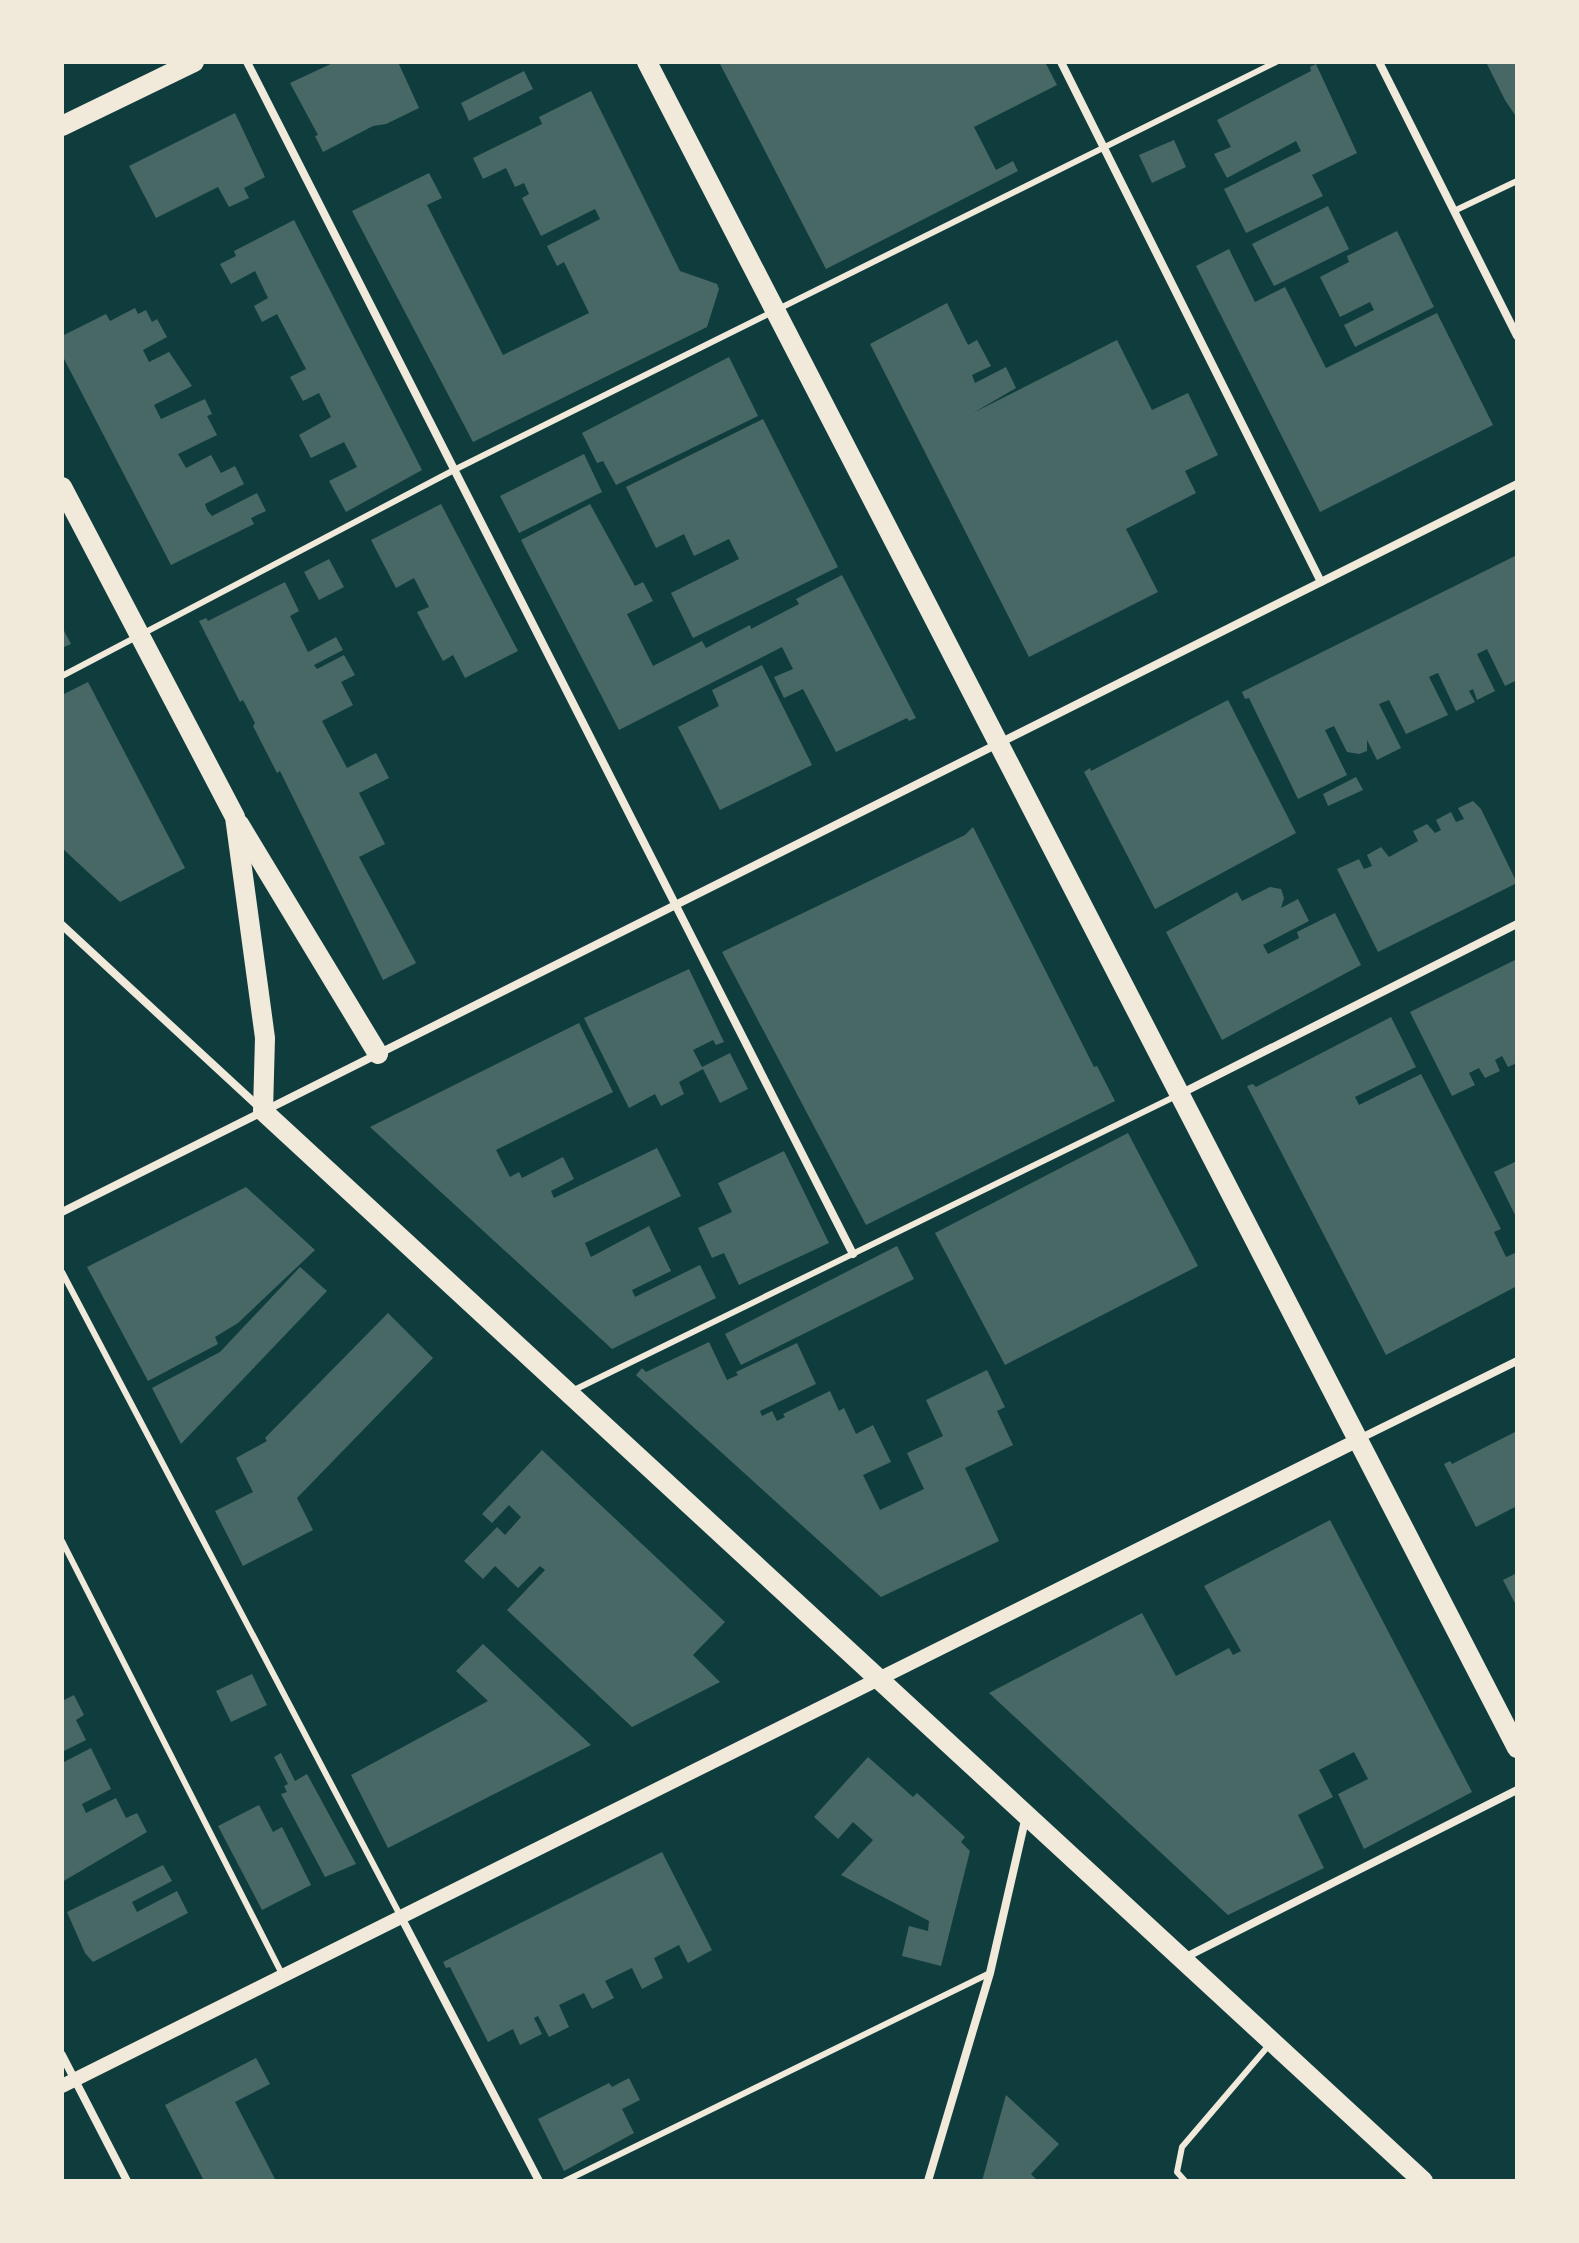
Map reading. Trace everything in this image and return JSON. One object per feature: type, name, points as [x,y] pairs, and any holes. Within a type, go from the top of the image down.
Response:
[{"type":"main road","points":[[62,126],[194,62]]},
{"type":"main road","points":[[647,62],[1001,742],[1356,1441],[1517,1748]]},
{"type":"main road","points":[[62,487],[235,817],[378,1054]]},
{"type":"main road","points":[[235,817],[265,1038],[263,1111],[1423,2181]]},
{"type":"street","points":[[247,62],[853,1254]]},
{"type":"street","points":[[1061,62],[1321,582]]},
{"type":"street","points":[[1379,62],[1517,336]]},
{"type":"street","points":[[62,1212],[1517,484]]},
{"type":"street","points":[[1179,1094],[1517,924]]},
{"type":"street","points":[[62,925],[263,1111]]},
{"type":"street","points":[[68,2083],[1517,1361]]},
{"type":"street","points":[[1183,1958],[1517,1790]]},
{"type":"street","points":[[928,2181],[990,1973],[1026,1815]]},
{"type":"street","points":[[401,1917],[539,2181]]},
{"type":"street","points":[[62,2055],[68,2083],[127,2181]]},
{"type":"lane","points":[[62,676],[454,470],[1276,62]]},
{"type":"lane","points":[[1454,211],[1517,181]]},
{"type":"lane","points":[[569,1393],[1179,1094]]},
{"type":"lane","points":[[62,1272],[401,1917]]},
{"type":"lane","points":[[62,1541],[283,1976]]},
{"type":"lane","points":[[565,2181],[990,1973]]},
{"type":"lane","points":[[1185,2181],[1177,2172],[1182,2147],[1272,2041]]},
{"type":"building","points":[[335,62],[398,62],[419,108],[386,124],[373,126],[323,152],[315,136],[318,135],[290,83]]},
{"type":"building","points":[[719,62],[1045,62],[1057,85],[974,127],[996,170],[1013,161],[1018,171],[826,269]]},
{"type":"building","points":[[1486,62],[1517,62],[1517,118],[1505,100]]},
{"type":"building","points":[[1316,64],[1357,153],[1312,175],[1323,196],[1246,233],[1224,189],[1301,151],[1296,141],[1227,178],[1214,154],[1231,147],[1217,120],[1311,71],[1310,67]]},
{"type":"building","points":[[524,71],[533,89],[469,121],[461,103]]},
{"type":"building","points":[[591,91],[680,271],[717,284],[719,289],[707,327],[473,442],[352,211],[429,173],[442,198],[427,205],[503,355],[589,313],[564,262],[557,266],[547,246],[600,219],[595,209],[541,236],[522,198],[529,194],[524,183],[515,187],[506,168],[483,179],[473,158],[542,124],[539,117]]},
{"type":"building","points":[[235,113],[265,177],[244,188],[249,198],[229,207],[218,187],[156,218],[129,166]]},
{"type":"building","points":[[1174,140],[1186,167],[1152,183],[1139,155]]},
{"type":"building","points":[[1328,206],[1349,249],[1274,286],[1252,244]]},
{"type":"building","points":[[294,220],[422,470],[346,512],[329,481],[357,467],[344,442],[311,458],[299,435],[331,417],[319,393],[303,401],[290,377],[306,369],[277,314],[262,322],[254,306],[268,298],[255,271],[231,284],[220,264],[236,256],[234,251]]},
{"type":"building","points":[[1397,231],[1434,307],[1355,347],[1344,325],[1374,310],[1370,302],[1340,317],[1320,277],[1349,262],[1347,256]]},
{"type":"building","points":[[1229,249],[1255,302],[1285,287],[1326,368],[1437,313],[1493,425],[1320,512],[1196,266]]},
{"type":"building","points":[[947,303],[968,345],[977,340],[991,366],[972,375],[975,383],[1006,367],[1016,388],[973,413],[1117,340],[1152,410],[1188,393],[1218,455],[1185,471],[1196,493],[1126,529],[1158,592],[1029,657],[870,344]]},
{"type":"building","points":[[135,308],[138,314],[146,310],[152,322],[157,319],[167,337],[143,350],[149,362],[169,352],[192,386],[154,405],[161,419],[205,399],[212,414],[207,416],[217,435],[178,454],[186,468],[211,455],[221,473],[235,466],[244,484],[205,504],[207,510],[212,516],[257,493],[266,511],[251,518],[254,524],[171,565],[62,355],[62,336],[106,314],[110,321]]},
{"type":"building","points":[[729,357],[758,416],[616,485],[603,461],[597,463],[582,433]]},
{"type":"building","points":[[763,419],[838,567],[693,638],[671,593],[739,559],[729,539],[694,556],[684,534],[656,548],[626,487]]},
{"type":"building","points":[[584,454],[602,492],[519,533],[500,496]]},
{"type":"building","points":[[441,504],[518,651],[465,678],[453,655],[443,661],[417,612],[429,607],[414,578],[396,588],[371,540]]},
{"type":"building","points":[[590,504],[635,586],[643,582],[653,601],[627,614],[653,666],[702,641],[706,648],[750,625],[751,629],[799,604],[796,599],[842,575],[916,718],[909,721],[907,718],[836,752],[803,689],[784,698],[774,677],[793,669],[782,647],[619,730],[521,540]]},
{"type":"building","points":[[1517,555],[1517,680],[1505,686],[1487,649],[1477,654],[1495,691],[1477,700],[1473,689],[1469,691],[1475,702],[1456,711],[1438,673],[1433,675],[1429,677],[1448,715],[1406,734],[1389,700],[1379,704],[1401,748],[1377,760],[1367,740],[1367,751],[1359,754],[1347,752],[1334,726],[1325,730],[1347,775],[1298,799],[1249,698],[1245,699],[1242,692]]},
{"type":"building","points":[[329,559],[344,587],[319,600],[304,572]]},
{"type":"building","points":[[285,582],[299,611],[290,616],[308,652],[336,637],[343,650],[314,665],[317,669],[344,655],[355,675],[341,682],[353,705],[322,721],[347,768],[376,753],[389,778],[359,793],[385,844],[359,857],[416,963],[383,980],[280,771],[277,773],[253,726],[255,723],[243,700],[240,702],[199,621],[206,618],[208,621]]},
{"type":"building","points":[[62,627],[71,644],[62,648]]},
{"type":"building","points":[[762,665],[812,765],[720,810],[678,727],[719,706],[712,690]]},
{"type":"building","points":[[88,682],[185,868],[120,902],[62,848],[62,695]]},
{"type":"building","points":[[1228,700],[1296,833],[1155,909],[1084,772]]},
{"type":"building","points":[[1356,777],[1363,790],[1328,806],[1323,794]]},
{"type":"building","points":[[1473,801],[1481,809],[1517,883],[1378,952],[1337,869],[1359,859],[1364,869],[1372,866],[1367,855],[1381,847],[1389,857],[1418,841],[1413,831],[1427,824],[1435,833],[1441,830],[1436,820],[1451,812],[1456,822],[1464,819],[1458,808]]},
{"type":"building","points":[[973,827],[1094,1067],[1097,1066],[1115,1101],[866,1225],[722,952],[965,835]]},
{"type":"building","points":[[1270,887],[1281,889],[1284,898],[1281,908],[1298,899],[1309,921],[1263,945],[1268,954],[1299,938],[1297,932],[1335,913],[1361,965],[1222,1040],[1166,932],[1237,892],[1242,901]]},
{"type":"building","points":[[1517,959],[1517,1063],[1508,1067],[1502,1056],[1495,1060],[1500,1071],[1485,1078],[1479,1068],[1469,1073],[1475,1085],[1452,1096],[1410,1012]]},
{"type":"building","points":[[689,969],[724,1042],[716,1045],[713,1040],[693,1050],[702,1067],[730,1053],[748,1089],[720,1103],[703,1069],[679,1082],[684,1094],[661,1106],[655,1094],[629,1108],[584,1018]]},
{"type":"building","points":[[1391,1017],[1416,1067],[1355,1097],[1359,1105],[1421,1074],[1501,1229],[1494,1232],[1506,1257],[1515,1253],[1517,1257],[1517,1286],[1386,1355],[1247,1086],[1253,1084],[1256,1087]]},
{"type":"building","points":[[579,1023],[613,1092],[496,1150],[510,1177],[519,1172],[522,1178],[563,1157],[574,1179],[551,1191],[554,1198],[657,1148],[681,1196],[585,1243],[591,1257],[649,1226],[671,1271],[632,1290],[635,1297],[700,1265],[716,1298],[612,1349],[370,1127]]},
{"type":"building","points":[[1128,1133],[1198,1266],[1005,1365],[935,1233]]},
{"type":"building","points":[[784,1151],[829,1243],[739,1285],[724,1253],[712,1258],[698,1228],[732,1212],[718,1183]]},
{"type":"building","points":[[1517,1161],[1517,1219],[1494,1172]]},
{"type":"building","points":[[246,1187],[315,1250],[238,1323],[215,1337],[218,1344],[148,1381],[87,1267]]},
{"type":"building","points":[[897,1246],[914,1279],[741,1365],[725,1334]]},
{"type":"building","points":[[300,1267],[327,1291],[181,1444],[152,1388],[220,1352]]},
{"type":"building","points":[[388,1313],[433,1358],[297,1498],[313,1530],[243,1566],[215,1511],[253,1492],[236,1458],[267,1441],[265,1438]]},
{"type":"building","points":[[709,1342],[727,1380],[738,1375],[736,1372],[797,1343],[816,1384],[760,1411],[762,1416],[772,1411],[777,1421],[785,1417],[783,1414],[830,1391],[839,1411],[844,1408],[856,1434],[873,1425],[891,1462],[863,1475],[880,1510],[924,1489],[907,1453],[943,1436],[926,1400],[987,1370],[1005,1407],[997,1411],[1013,1445],[965,1468],[999,1541],[881,1597],[636,1375],[642,1368],[646,1372]]},
{"type":"building","points":[[1517,1431],[1517,1506],[1476,1527],[1444,1464],[1450,1461],[1452,1464]]},
{"type":"building","points":[[542,1450],[725,1622],[693,1655],[720,1682],[632,1727],[507,1610],[545,1570],[540,1566],[518,1588],[495,1566],[483,1579],[464,1561],[497,1527],[505,1535],[521,1517],[509,1505],[492,1523],[482,1514]]},
{"type":"building","points":[[1330,1520],[1472,1792],[1364,1849],[1338,1794],[1368,1779],[1354,1752],[1319,1770],[1333,1797],[1298,1815],[1324,1868],[1228,1915],[989,1693],[1142,1613],[1176,1676],[1229,1648],[1233,1655],[1241,1651],[1204,1586]]},
{"type":"building","points":[[1517,1573],[1517,1607],[1503,1580]]},
{"type":"building","points":[[483,1644],[591,1745],[388,1848],[351,1775],[488,1701],[456,1671]]},
{"type":"building","points":[[252,1674],[267,1705],[231,1722],[216,1691]]},
{"type":"building","points":[[74,1695],[84,1715],[76,1720],[86,1740],[62,1752],[62,1701]]},
{"type":"building","points":[[91,1748],[111,1789],[82,1804],[86,1813],[116,1798],[126,1818],[137,1813],[147,1832],[62,1882],[62,1763]]},
{"type":"building","points":[[281,1753],[295,1781],[307,1774],[356,1864],[325,1877],[281,1794],[287,1792],[284,1786],[288,1784],[274,1757]]},
{"type":"building","points":[[868,1757],[913,1797],[917,1793],[965,1837],[961,1842],[970,1851],[941,1966],[902,1956],[909,1926],[928,1931],[929,1921],[841,1875],[873,1840],[853,1822],[838,1839],[814,1817]]},
{"type":"building","points":[[259,1805],[273,1832],[282,1827],[311,1885],[262,1910],[218,1826]]},
{"type":"building","points":[[662,1852],[712,1950],[688,1963],[679,1945],[654,1958],[663,1978],[642,1989],[632,1968],[605,1981],[614,1998],[592,2009],[584,1993],[559,2005],[569,2027],[549,2037],[538,2016],[534,2018],[542,2034],[520,2045],[513,2029],[488,2042],[450,1967],[446,1968],[443,1962]]},
{"type":"building","points":[[163,1865],[172,1881],[132,1902],[137,1912],[177,1891],[188,1913],[93,1962],[85,1953],[67,1912]]},
{"type":"building","points":[[256,2058],[270,2084],[235,2102],[276,2181],[204,2181],[165,2105]]},
{"type":"building","points":[[629,2078],[640,2100],[622,2109],[634,2133],[564,2171],[538,2119],[609,2083],[612,2087]]},
{"type":"building","points":[[1006,2095],[1059,2144],[1031,2174],[1038,2181],[982,2181]]}]
